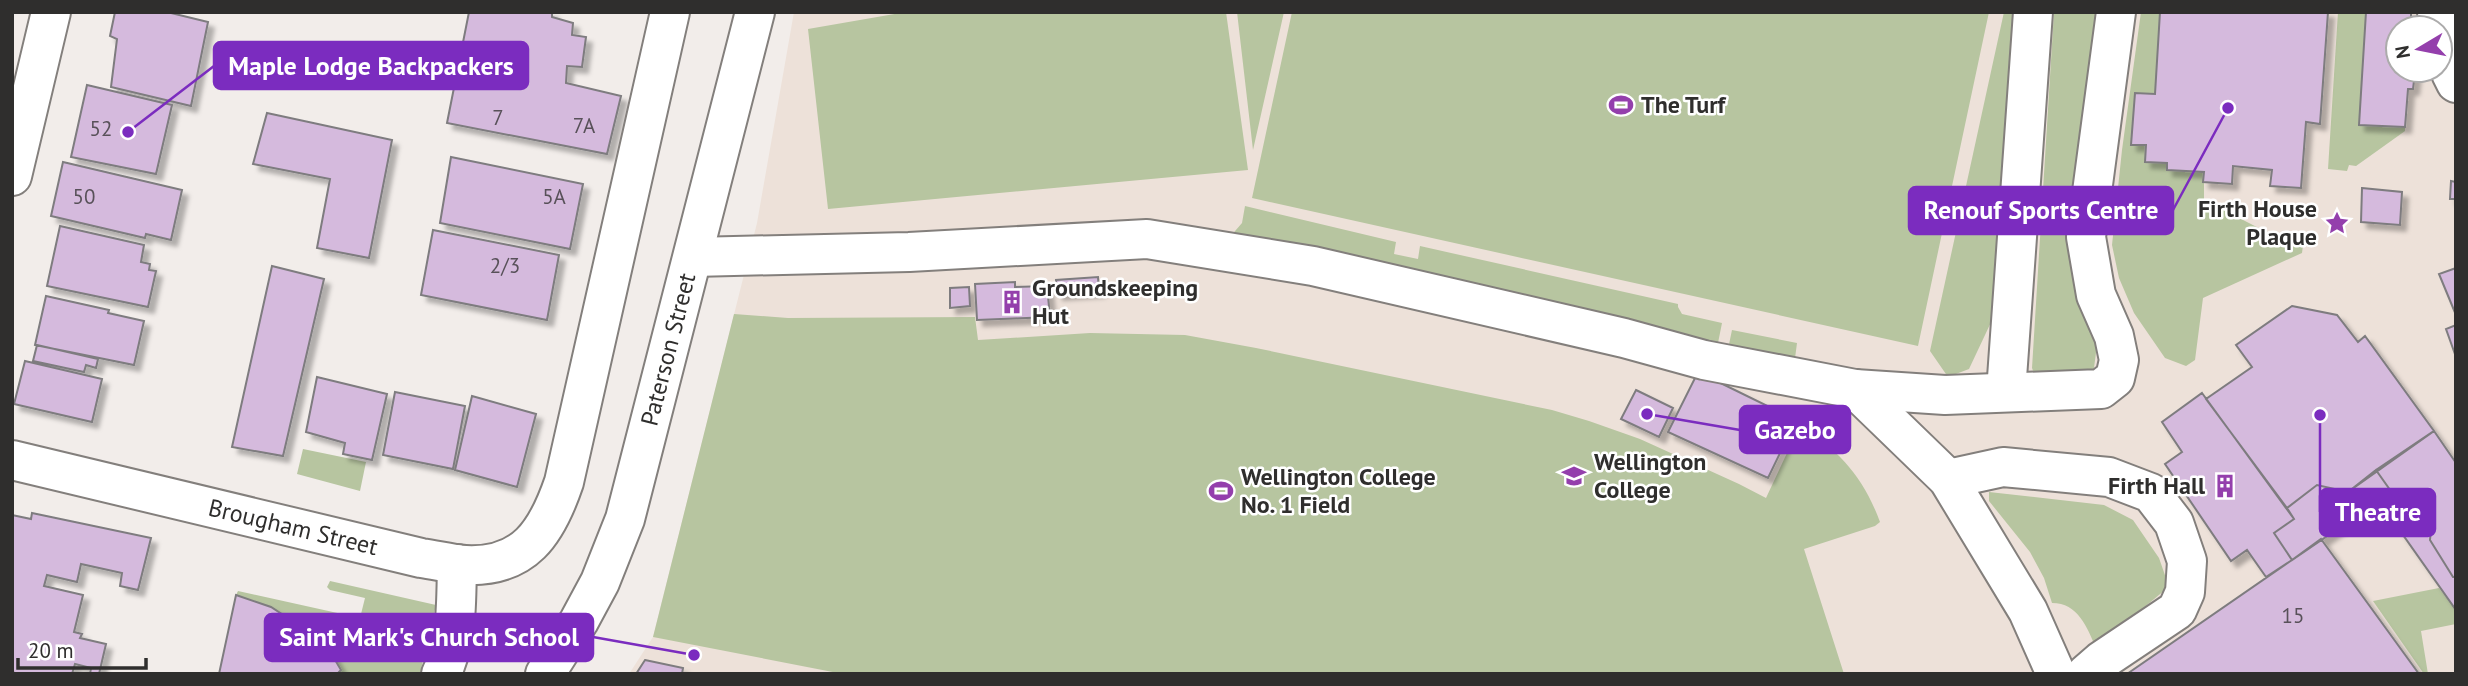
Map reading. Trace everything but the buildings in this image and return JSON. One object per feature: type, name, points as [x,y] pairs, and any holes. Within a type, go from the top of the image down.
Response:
[{"type":"main road","points":[[12,176],[51,12]]},
{"type":"main road","name":"Brougham Street","points":[[12,460],[421,558],[457,564],[488,563],[508,558],[526,549],[539,536],[555,509],[670,12]]},
{"type":"main road","name":"Paterson Street","points":[[545,674],[600,582],[625,519],[755,12]]},
{"type":"main road","points":[[2006,391],[2033,12]]},
{"type":"main road","points":[[693,257],[909,252],[1147,239],[1313,266],[1624,338],[1704,360],[1855,389],[1945,394],[2101,390],[2115,378],[2119,360],[2114,336],[2096,295],[2086,237],[2116,12]]},
{"type":"main road","points":[[2437,12],[2451,74],[2456,83]]},
{"type":"main road","points":[[1855,389],[1948,479],[2028,611],[2056,674]]},
{"type":"main road","points":[[1948,479],[2003,467],[2109,477],[2151,493],[2174,523],[2187,561],[2185,592],[2177,610],[2085,674]]},
{"type":"main road","points":[[441,674],[447,663],[453,635],[457,564]]},
{"type":"shaded area","name":"Wellington College","points":[[794,12],[2456,12],[2456,674],[629,674],[653,637],[757,223]]},
{"type":"green space","points":[[906,12],[1226,12],[1248,170],[828,209],[808,29]]},
{"type":"green space","points":[[1237,12],[1284,12],[1253,150]]},
{"type":"green space","name":"The Turf","points":[[1292,12],[1989,12],[1918,346],[1252,198]]},
{"type":"green space","points":[[2004,12],[2015,12],[1993,318],[1969,369],[1948,377],[1930,351]]},
{"type":"green space","points":[[2054,12],[2105,12],[2097,345],[2094,368],[2086,377],[2035,376],[2032,368]]},
{"type":"green space","points":[[2141,12],[2160,12],[2155,94],[2132,144],[2146,145],[2146,162],[2167,163],[2168,170],[2204,172],[2204,200],[2292,245],[2303,245],[2302,253],[2203,298],[2195,360],[2186,366],[2165,358],[2134,313],[2119,278],[2112,245]]},
{"type":"green space","points":[[2338,12],[2366,12],[2360,124],[2405,127],[2405,131],[2356,166],[2349,165],[2347,171],[2328,169]]},
{"type":"green space","points":[[1245,206],[1396,242],[1394,254],[1418,259],[1420,246],[1678,304],[1682,314],[1722,323],[1717,348],[1229,238],[1242,223]]},
{"type":"green space","name":"Wellington College No. 1 Field","points":[[734,314],[788,318],[975,317],[978,340],[1090,333],[1185,335],[1552,410],[1640,439],[1766,498],[1800,425],[1849,466],[1866,491],[1880,522],[1804,549],[1844,674],[843,674],[653,637]]},
{"type":"green space","points":[[1732,330],[1797,343],[1794,366],[1727,354]]},
{"type":"green space","points":[[303,449],[366,462],[360,491],[297,474]]},
{"type":"green space","points":[[1989,492],[2104,505],[2133,520],[2159,558],[2167,581],[2166,589],[2096,648],[2075,612],[2069,607],[2052,603],[2044,578],[2030,552],[1989,501]]},
{"type":"green space","points":[[330,581],[436,605],[420,674],[337,674],[341,670],[324,641],[319,644],[281,614],[236,595],[238,591],[360,618],[365,598],[330,590],[327,587]]},
{"type":"green space","points":[[2439,588],[2456,610],[2456,624],[2421,631],[2428,674],[2424,674],[2373,601]]},
{"type":"place","name":"The Turf","points":[[1621,105]]},
{"type":"place","name":"Renouf Sports Centre","points":[[2228,108]]},
{"type":"place","name":"Maple Lodge Backpackers","points":[[128,132]]},
{"type":"place","name":"Firth House Plaque","points":[[2337,223]]},
{"type":"place","name":"Groundskeeping Hut","points":[[1012,302]]},
{"type":"place","name":"Gazebo","points":[[1647,414]]},
{"type":"place","name":"Theatre","points":[[2320,415]]},
{"type":"place","name":"Wellington College","points":[[1574,476]]},
{"type":"place","name":"Firth Hall","points":[[2225,486]]},
{"type":"place","name":"Wellington College No. 1 Field","points":[[1221,491]]},
{"type":"place","name":"Saint Mark's Church School","points":[[694,655]]}]
